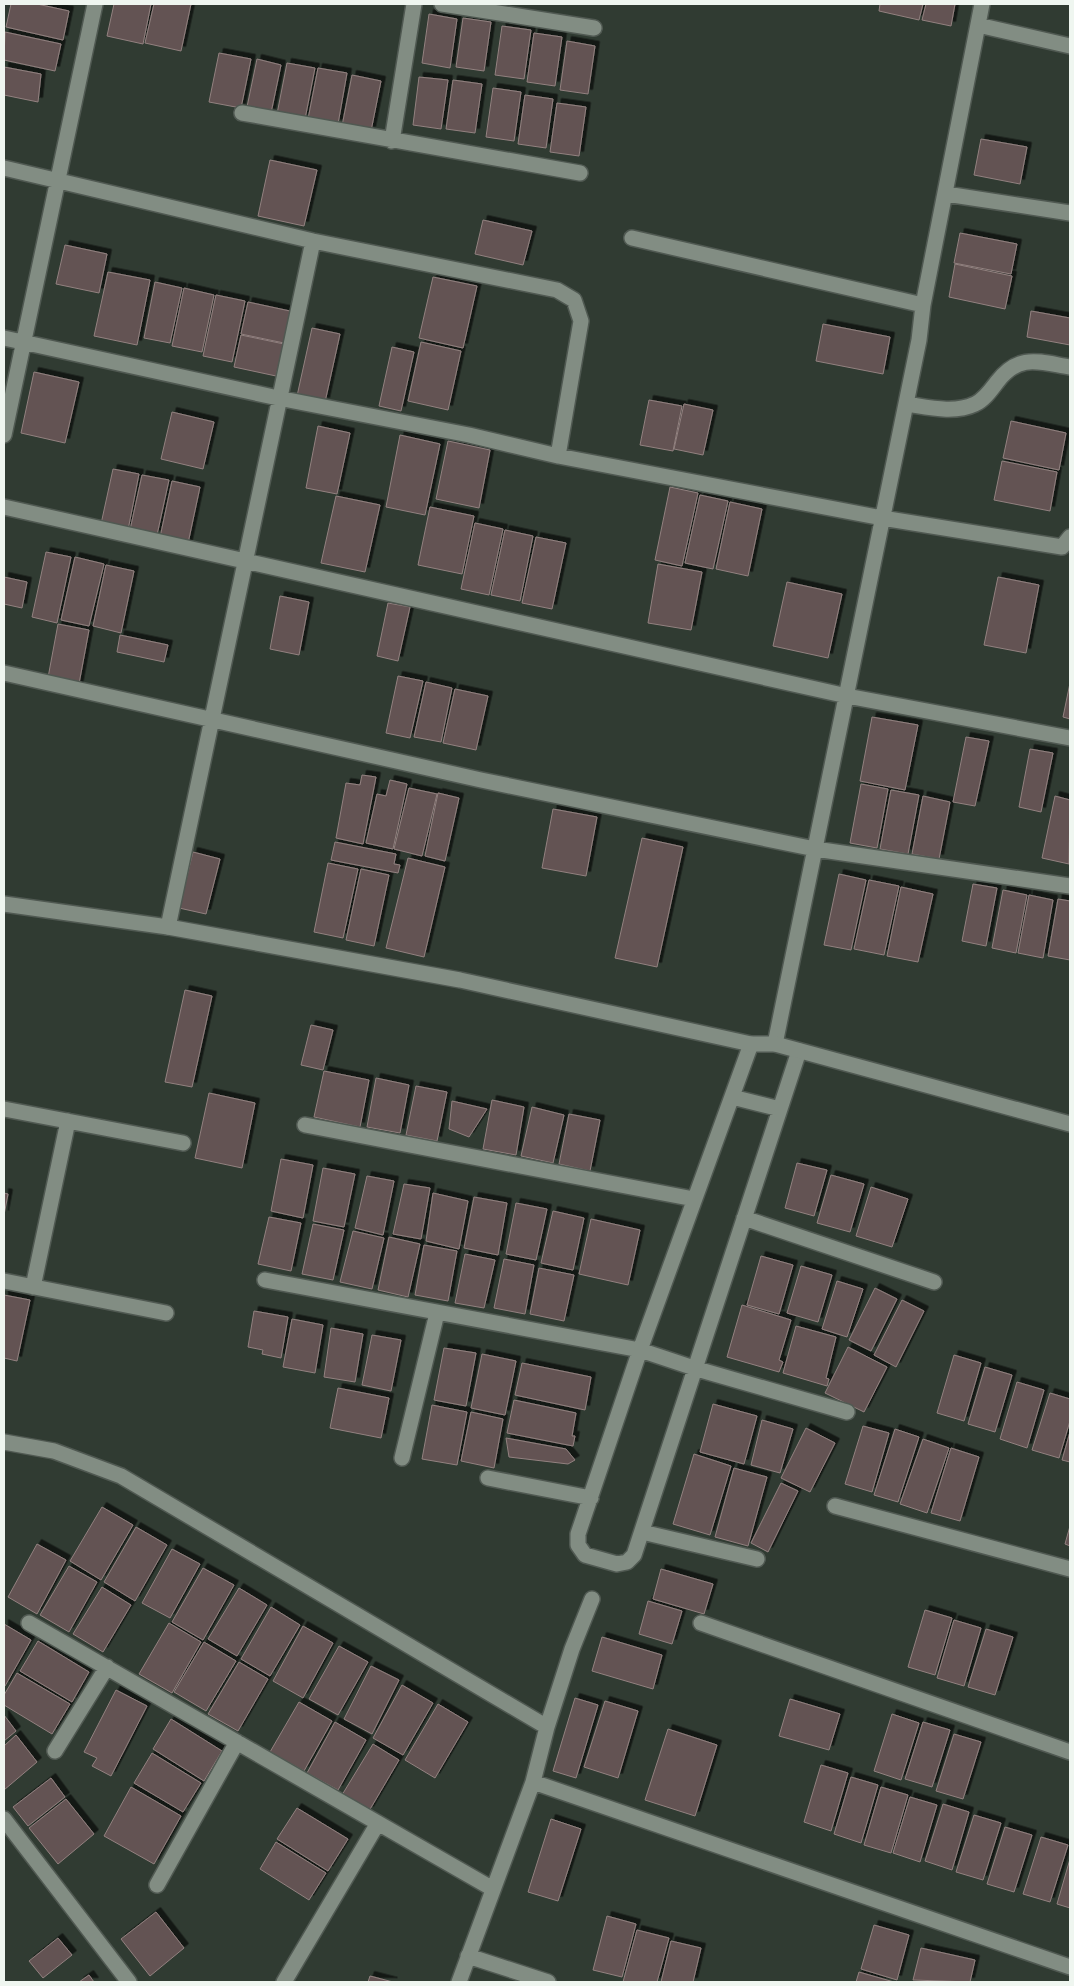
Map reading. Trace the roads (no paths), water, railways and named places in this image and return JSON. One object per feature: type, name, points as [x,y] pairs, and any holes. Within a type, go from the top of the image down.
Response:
[{"type":"street","points":[[4,435],[95,4]]},
{"type":"street","points":[[392,141],[414,4]]},
{"type":"street","points":[[442,4],[594,28]]},
{"type":"street","points":[[775,1044],[919,340],[922,305],[946,194],[982,4]]},
{"type":"street","points":[[978,24],[1070,46]]},
{"type":"street","points":[[242,113],[580,173]]},
{"type":"street","points":[[4,168],[313,241],[557,290],[574,300],[581,321],[558,456]]},
{"type":"street","points":[[946,194],[1070,214]]},
{"type":"street","points":[[632,238],[922,305]]},
{"type":"street","points":[[168,928],[278,398],[313,241]]},
{"type":"street","points":[[4,338],[278,398],[469,435],[558,456],[882,518],[1062,547],[1070,537]]},
{"type":"street","points":[[906,404],[948,410],[975,404],[990,392],[1005,372],[1028,360],[1070,367]]},
{"type":"street","points":[[4,507],[846,696],[1070,738]]},
{"type":"street","points":[[4,674],[212,722],[490,782],[815,848],[1070,886]]},
{"type":"street","points":[[4,904],[168,928],[460,980],[752,1044],[775,1044],[1070,1124]]},
{"type":"street","points":[[752,1044],[640,1350],[578,1534],[578,1545],[585,1555],[616,1564],[627,1562],[634,1555],[697,1369],[799,1051]]},
{"type":"street","points":[[732,1097],[780,1109]]},
{"type":"street","points":[[4,1109],[183,1143]]},
{"type":"street","points":[[33,1287],[68,1121]]},
{"type":"street","points":[[305,1125],[694,1199]]},
{"type":"street","points":[[744,1218],[934,1282]]},
{"type":"street","points":[[264,1280],[640,1350],[697,1369],[847,1412]]},
{"type":"street","points":[[4,1281],[166,1313]]},
{"type":"street","points":[[402,1458],[437,1312]]},
{"type":"street","points":[[4,1444],[54,1451],[121,1476],[546,1727]]},
{"type":"street","points":[[488,1478],[590,1498]]},
{"type":"street","points":[[834,1506],[1070,1568]]},
{"type":"street","points":[[642,1532],[757,1559]]},
{"type":"street","points":[[459,1982],[533,1782],[546,1727],[572,1649],[592,1599]]},
{"type":"street","points":[[29,1622],[493,1889]]},
{"type":"street","points":[[701,1623],[1070,1752]]},
{"type":"street","points":[[55,1751],[107,1667]]},
{"type":"street","points":[[157,1885],[237,1742]]},
{"type":"street","points":[[533,1782],[1070,1967]]},
{"type":"street","points":[[4,1819],[129,1982]]},
{"type":"street","points":[[284,1982],[378,1823]]},
{"type":"street","points":[[468,1956],[548,1982]]}]
